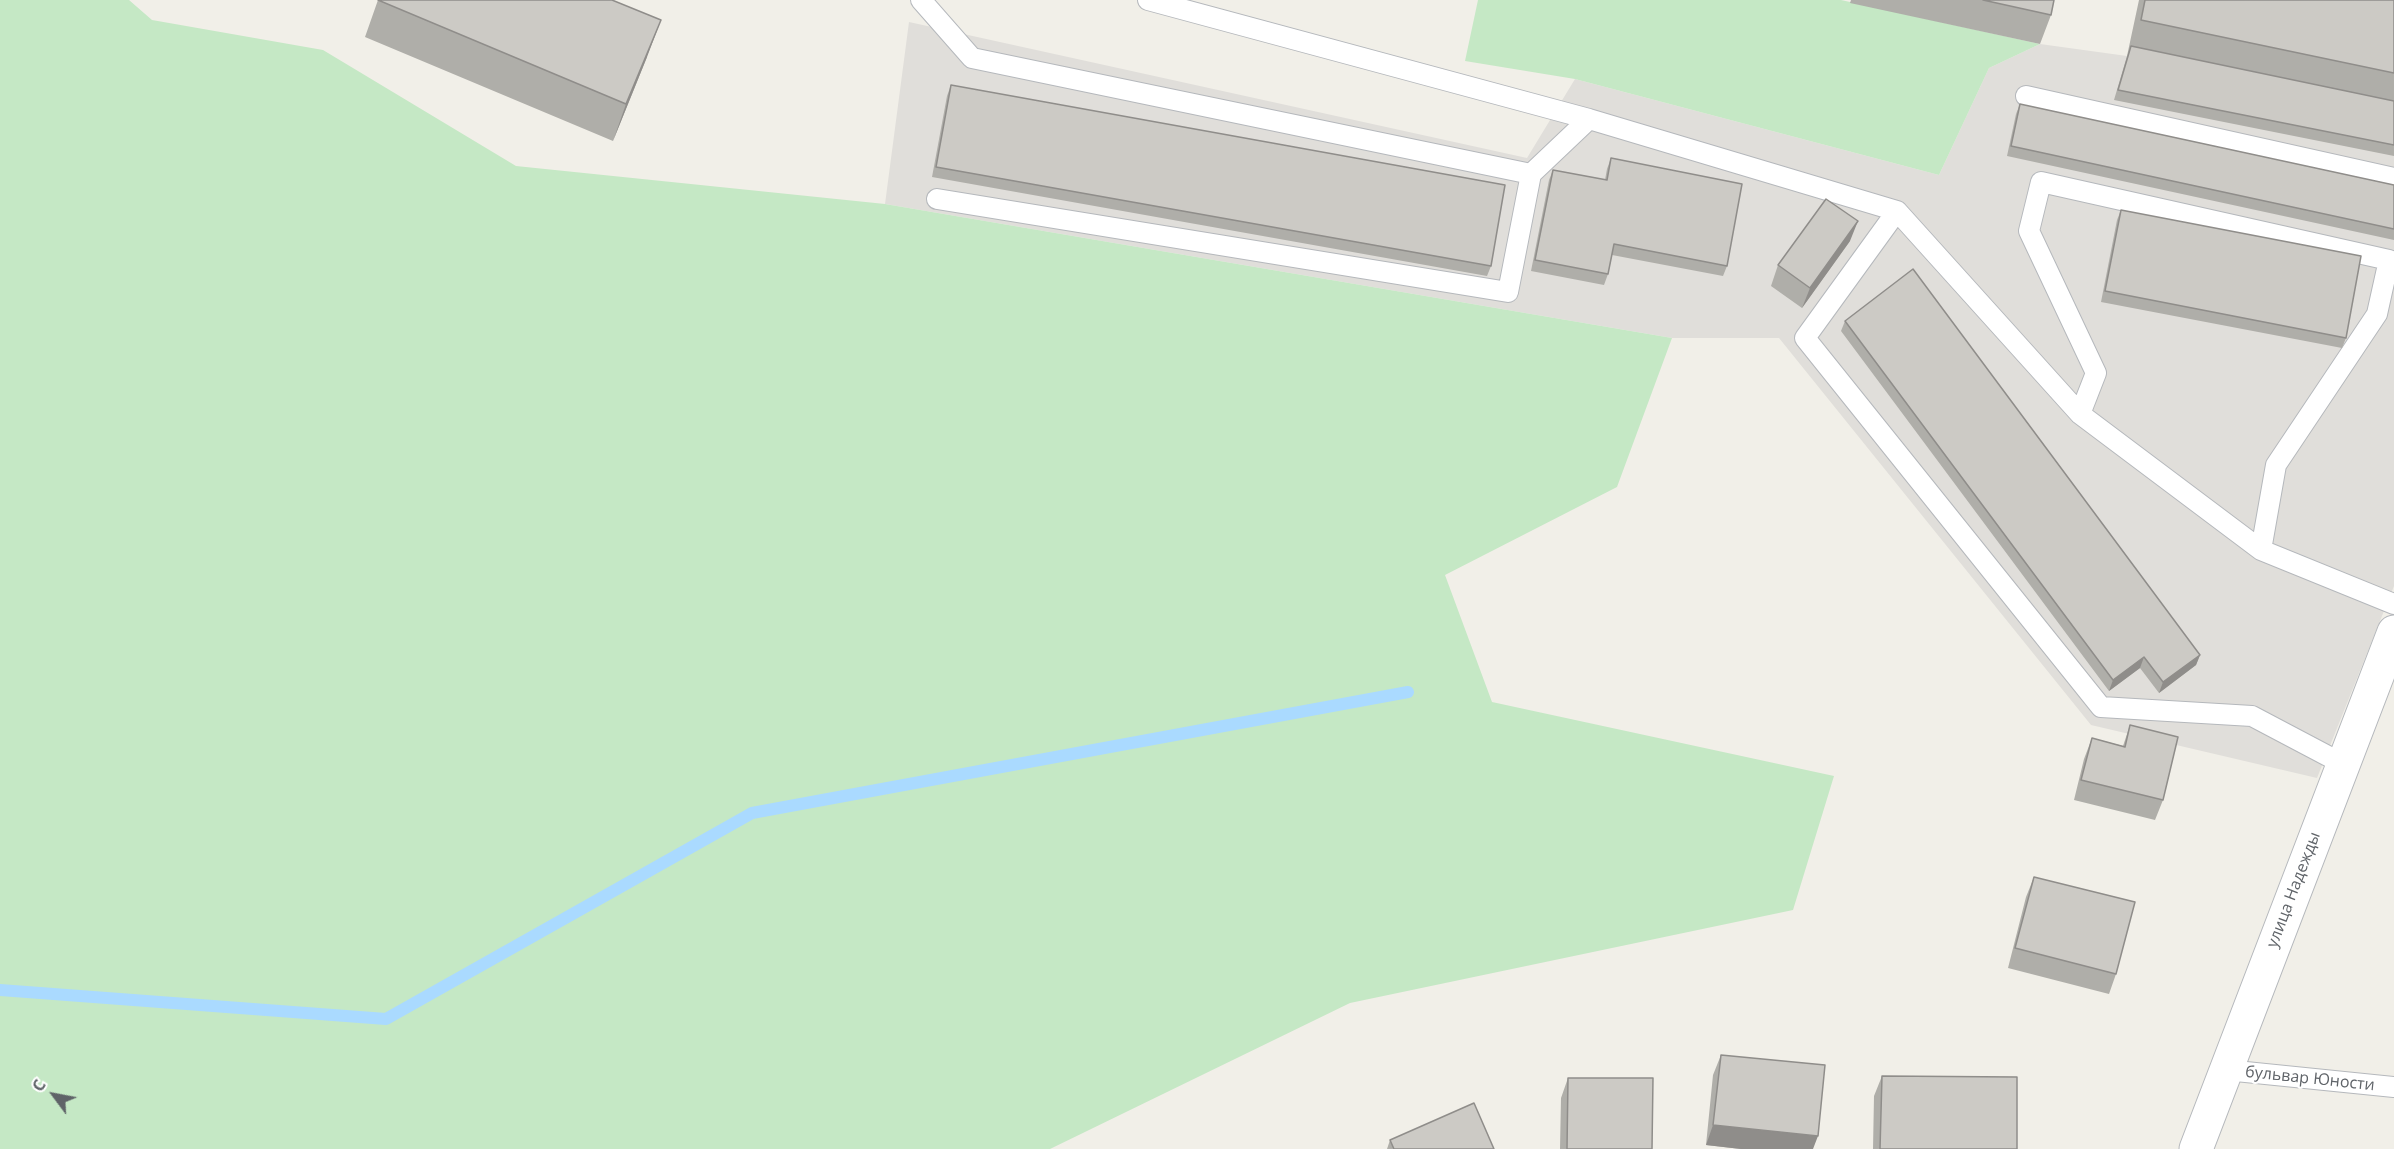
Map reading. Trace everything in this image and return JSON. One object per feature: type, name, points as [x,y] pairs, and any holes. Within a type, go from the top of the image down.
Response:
[{"type":"street","name":"улица Надежды","points":[[2196,1149],[2394,632]]},
{"type":"lane","points":[[921,0],[972,58],[1531,174]]},
{"type":"lane","points":[[1148,0],[1589,119],[1897,212],[2080,414],[2261,550],[2394,604]]},
{"type":"lane","points":[[2026,96],[2394,178]]},
{"type":"lane","points":[[937,199],[1508,292],[1531,174],[1589,119]]},
{"type":"lane","points":[[2080,414],[2096,373],[2029,231],[2041,182],[2390,260],[2377,314],[2276,465],[2261,550]]},
{"type":"lane","points":[[1897,212],[1804,338],[2101,707],[2252,716],[2343,764]]},
{"type":"lane","name":"бульвар Юности","points":[[2226,1070],[2394,1087]]},
{"type":"shaded area","points":[[909,22],[1527,158],[1575,79],[1939,175],[1989,68],[2040,44],[2127,56],[2394,112],[2394,586],[2317,778],[2091,725],[1779,338],[1672,338],[885,204]]},
{"type":"green space","points":[[0,0],[129,0],[152,20],[323,50],[516,166],[885,204],[1672,338],[1617,487],[1445,575],[1492,702],[1834,776],[1793,910],[1350,1003],[1050,1149],[0,1149]]},
{"type":"green space","points":[[1478,0],[1841,0],[2040,44],[1989,68],[1939,175],[1575,79],[1465,61]]},
{"type":"building","points":[[378,0],[612,0],[661,20],[626,104]]},
{"type":"building","points":[[1983,0],[2054,0],[2051,15]]},
{"type":"building","points":[[2145,0],[2394,0],[2394,73],[2141,20]]},
{"type":"building","points":[[2131,46],[2394,101],[2394,145],[2118,90]]},
{"type":"building","points":[[951,85],[1505,185],[1491,266],[936,167]]},
{"type":"building","points":[[2020,104],[2394,185],[2394,229],[2011,146]]},
{"type":"building","points":[[1611,158],[1742,184],[1727,266],[1614,244],[1608,274],[1535,260],[1553,170],[1607,180]]},
{"type":"building","points":[[1826,199],[1858,221],[1810,288],[1778,265]]},
{"type":"building","points":[[2121,210],[2361,256],[2346,338],[2105,291]]},
{"type":"building","points":[[1913,269],[2200,655],[2163,682],[2144,657],[2113,680],[1845,321]]},
{"type":"building","points":[[2130,725],[2178,737],[2163,800],[2081,780],[2092,738],[2125,747]]},
{"type":"building","points":[[2034,877],[2135,902],[2116,974],[2015,948]]},
{"type":"building","points":[[1721,1055],[1825,1065],[1818,1136],[1713,1125]]},
{"type":"building","points":[[1882,1076],[2017,1077],[2017,1149],[1880,1149]]},
{"type":"building","points":[[1568,1078],[1653,1078],[1652,1149],[1567,1149]]},
{"type":"building","points":[[1474,1103],[1494,1149],[1394,1149],[1390,1140]]},
{"type":"waterway","points":[[0,990],[386,1019],[752,813],[1408,692]]}]
